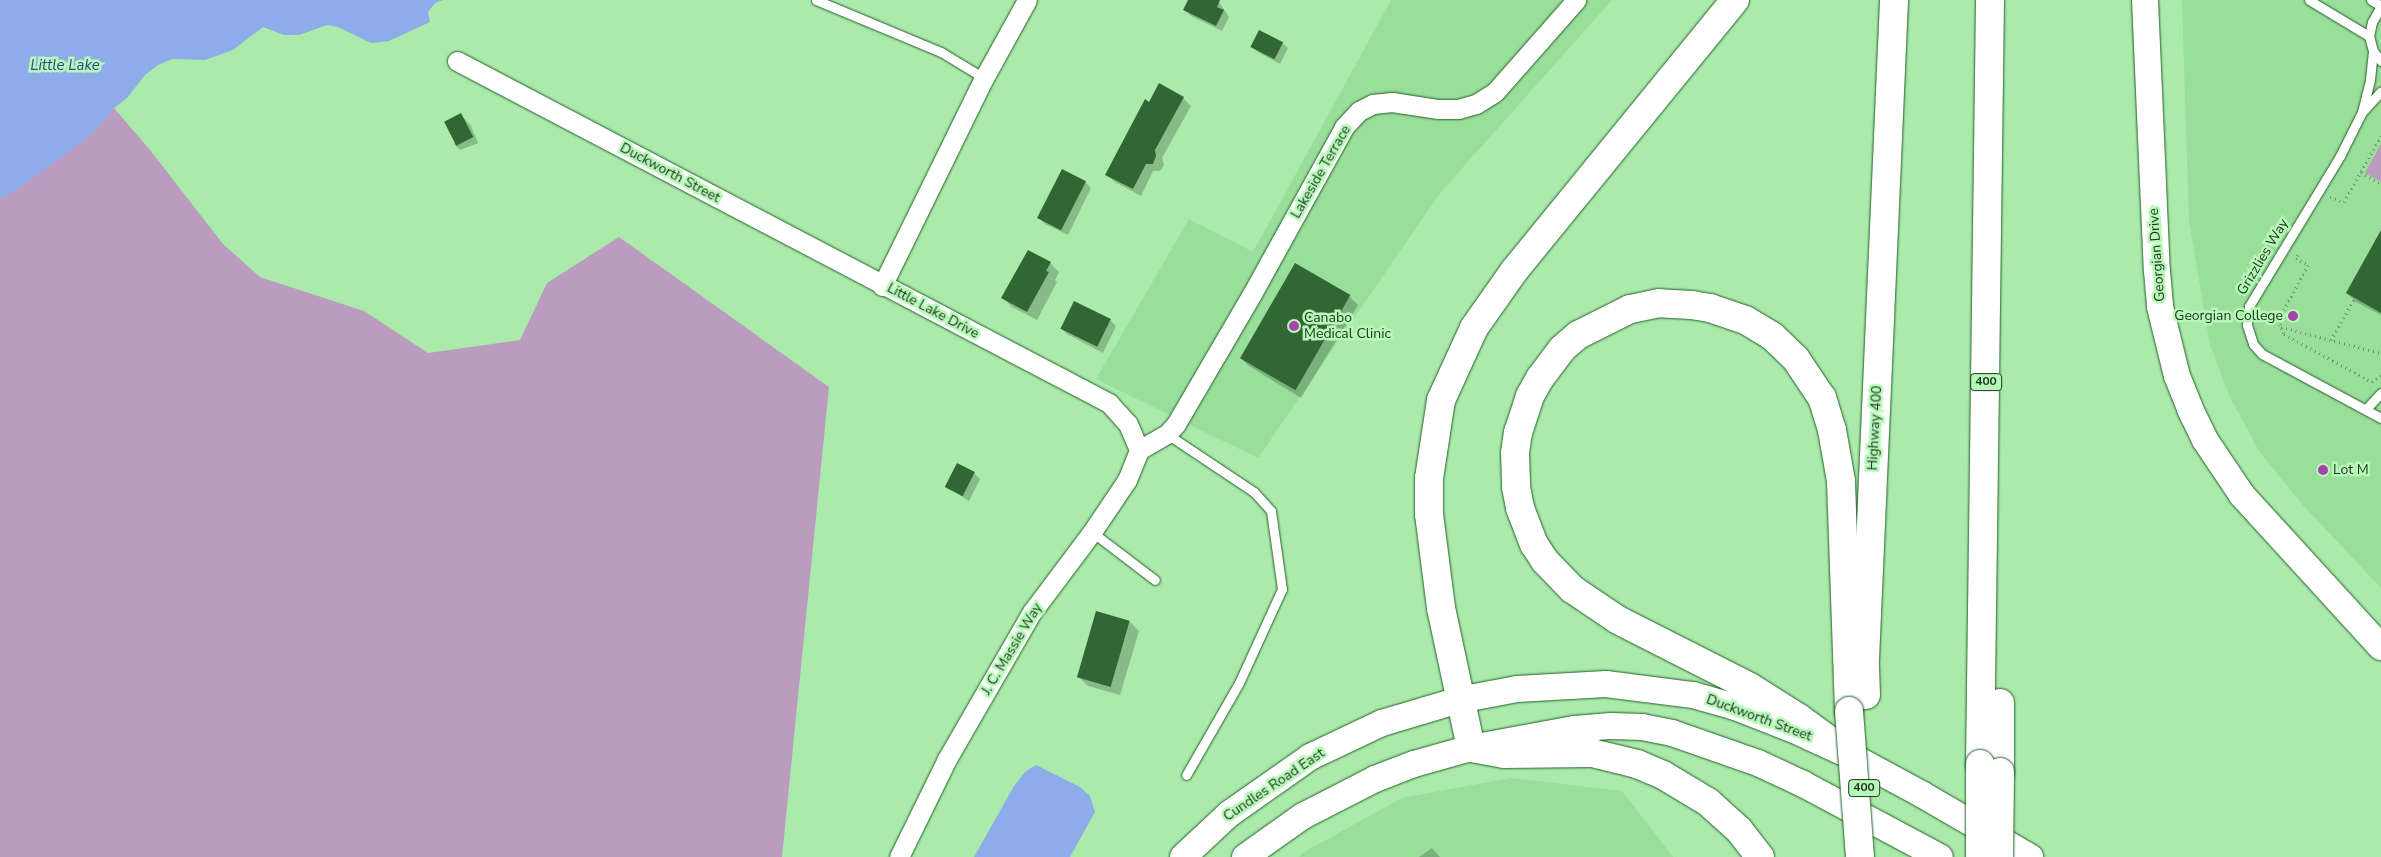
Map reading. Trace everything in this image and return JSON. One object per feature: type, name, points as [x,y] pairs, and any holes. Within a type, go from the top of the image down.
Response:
[{"type":"highway","points":[[1735,0],[1493,298],[1474,328],[1441,400],[1429,478],[1429,514],[1434,563],[1459,700],[1471,748],[1504,754],[1592,753],[1637,764],[1664,775],[1708,802],[1738,830],[1760,857]]},
{"type":"highway","name":"Highway 400","points":[[1862,857],[1857,714],[1865,660],[1894,0]]},
{"type":"highway","name":"400","points":[[1980,857],[1990,768],[1990,0]]},
{"type":"highway","points":[[1851,756],[1799,718],[1750,687],[1618,620],[1572,589],[1545,561],[1534,544],[1520,508],[1516,487],[1515,453],[1518,432],[1530,396],[1540,378],[1557,356],[1578,335],[1630,309],[1659,303],[1692,305],[1710,308],[1745,320],[1772,336],[1796,359],[1822,398],[1832,430],[1841,481],[1857,714]]},
{"type":"highway","points":[[1990,768],[1999,857]]},
{"type":"main road","name":"Georgian Drive","points":[[2145,0],[2160,307],[2177,376],[2190,410],[2205,440],[2242,495],[2381,647]]},
{"type":"main road","name":"Duckworth Street","points":[[1459,700],[1517,689],[1558,685],[1606,684],[1659,689],[1693,695],[1735,706],[1851,756],[2030,857]]},
{"type":"main road","name":"Cundles Road East","points":[[1183,857],[1229,814],[1310,757],[1382,723],[1459,700]]},
{"type":"main road","points":[[1245,857],[1303,816],[1375,779],[1414,764],[1471,748],[1590,727],[1628,726],[1655,729],[1702,743],[1779,772],[1940,857]]},
{"type":"street","name":"Little Lake Drive","points":[[1027,0],[984,78],[882,286],[1109,403],[1128,424],[1139,450]]},
{"type":"street","name":"Lakeside Terrace","points":[[1139,450],[1167,434],[1176,424],[1252,294],[1344,127],[1359,111],[1373,104],[1392,102],[1451,109],[1476,104],[1495,92],[1576,0]]},
{"type":"street","name":"Duckworth Street","points":[[457,61],[882,286]]},
{"type":"street","name":"J. C. Massie Way","points":[[899,857],[947,759],[1032,612],[1092,532],[1127,480],[1139,450]]},
{"type":"lane","points":[[816,0],[941,52],[984,78]]},
{"type":"lane","points":[[2309,0],[2369,36]]},
{"type":"lane","points":[[2371,0],[2381,6],[2372,22],[2369,36],[2373,51],[2381,61]]},
{"type":"lane","name":"Grizzlies Way","points":[[2373,51],[2370,80],[2362,112],[2340,156],[2249,306],[2247,325],[2253,344],[2262,354],[2381,418]]},
{"type":"lane","points":[[2362,112],[2381,91]]},
{"type":"lane","points":[[2366,409],[2381,394]]},
{"type":"lane","points":[[1167,434],[1254,492],[1271,511],[1282,589],[1240,683],[1186,774]]},
{"type":"lane","points":[[1092,532],[1155,580]]},
{"type":"path","points":[[2325,205],[2330,196],[2344,202],[2381,136]]},
{"type":"path","points":[[2361,172],[2381,184]]},
{"type":"path","points":[[2301,249],[2296,258],[2308,266],[2279,319],[2284,334],[2372,382],[2381,376]]},
{"type":"path","points":[[2331,340],[2354,298]]},
{"type":"path","points":[[2281,327],[2381,353]]},
{"type":"shaded area","points":[[1391,0],[1612,0],[1440,193],[1258,458],[1096,379],[1189,219],[1253,252]]},
{"type":"shaded area","name":"Georgian College","points":[[2182,0],[2381,0],[2381,588],[2302,504],[2259,451],[2230,397],[2210,345],[2189,220]]},
{"type":"shaded area","points":[[0,69],[84,140],[114,108],[150,150],[223,244],[260,277],[364,311],[428,353],[520,340],[547,283],[619,237],[829,387],[782,857],[0,857]]},
{"type":"shaded area","points":[[2381,144],[2381,182],[2365,173]]},
{"type":"shaded area","points":[[1511,778],[1622,791],[1673,857],[1299,857],[1304,852],[1402,798]]},
{"type":"water","name":"Little Lake","points":[[0,0],[443,0],[435,3],[428,12],[430,22],[389,41],[371,43],[338,27],[327,25],[299,35],[284,35],[263,27],[233,50],[205,60],[172,59],[158,65],[145,75],[127,98],[114,108],[96,130],[82,142],[18,189],[0,199]]},
{"type":"water","points":[[1036,765],[1080,787],[1090,796],[1095,812],[1070,857],[974,857],[1014,786],[1025,772]]},
{"type":"building","points":[[1188,0],[1220,0],[1217,7],[1224,10],[1216,26],[1183,10]]},
{"type":"building","points":[[1259,30],[1283,42],[1274,59],[1250,47]]},
{"type":"building","points":[[1159,83],[1184,97],[1155,150],[1156,156],[1153,164],[1146,164],[1133,189],[1105,175],[1145,99],[1149,102]]},
{"type":"building","points":[[461,113],[473,137],[456,146],[444,122]]},
{"type":"building","points":[[1062,169],[1086,181],[1061,230],[1037,218]]},
{"type":"building","points":[[2381,230],[2381,313],[2346,293]]},
{"type":"building","points":[[1028,250],[1051,262],[1046,271],[1049,272],[1027,312],[1001,298]]},
{"type":"building","name":"Canabo Medical Clinic","points":[[1295,263],[1350,295],[1295,390],[1240,358]]},
{"type":"building","points":[[1074,301],[1111,319],[1097,347],[1060,329]]},
{"type":"building","points":[[957,463],[975,472],[963,496],[945,487]]},
{"type":"building","points":[[1096,611],[1130,621],[1111,687],[1077,677]]},
{"type":"place","name":"Georgian College","points":[[2293,316]]},
{"type":"place","name":"Canabo Medical Clinic","points":[[1294,326]]},
{"type":"place","name":"Lot M","points":[[2323,470]]}]
